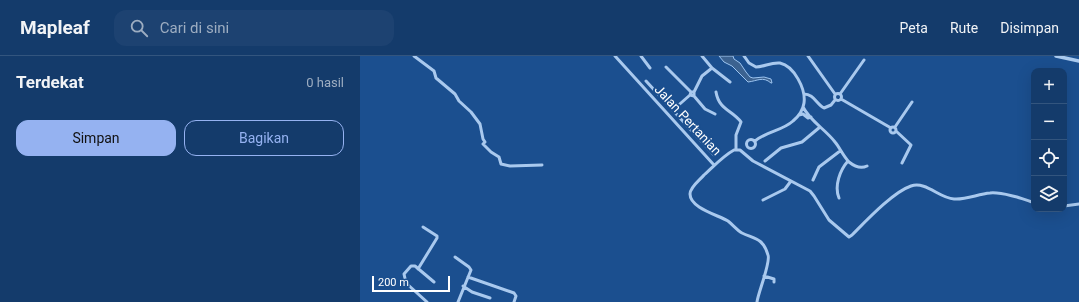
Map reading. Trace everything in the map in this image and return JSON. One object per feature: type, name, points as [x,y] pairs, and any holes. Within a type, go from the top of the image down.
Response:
[{"type":"street","points":[[414,56],[434,70],[436,78],[455,94],[471,112],[480,124],[485,142],[484,144],[491,152],[499,157],[501,164],[510,166],[542,165]]},
{"type":"street","name":"Jalan Pertanian","points":[[615,56],[714,166],[732,151],[736,150],[741,152],[753,161],[812,193],[829,220],[849,237],[895,195],[913,185],[924,186],[952,199],[963,199],[988,193],[997,193],[1031,202]]},
{"type":"street","points":[[641,56],[650,68]]},
{"type":"street","points":[[702,56],[712,68],[730,82]]},
{"type":"street","points":[[741,152],[755,146],[755,141],[764,134],[787,125],[799,115],[803,106],[804,94],[797,79],[788,67],[781,63],[776,63],[756,67],[749,63],[744,56]]},
{"type":"street","points":[[808,56],[835,94],[835,100]]},
{"type":"street","points":[[1056,56],[1079,61]]},
{"type":"street","points":[[804,94],[811,96],[820,106],[824,108],[831,105],[835,100],[839,100],[840,96],[864,60]]},
{"type":"street","points":[[666,67],[705,109],[715,114]]},
{"type":"street","points":[[673,110],[692,94],[702,76],[712,68]]},
{"type":"street","points":[[646,81],[714,155]]},
{"type":"street","points":[[716,92],[722,106],[741,122],[736,135],[736,150]]},
{"type":"street","points":[[835,94],[838,93],[840,96],[894,129],[911,145],[902,163]]},
{"type":"street","points":[[894,129],[912,102]]},
{"type":"street","points":[[803,106],[835,143],[848,161],[856,166],[864,168],[867,166]]},
{"type":"street","points":[[799,115],[803,114],[808,118],[811,117]]},
{"type":"street","points":[[765,160],[781,148],[802,142],[820,127]]},
{"type":"street","points":[[745,155],[749,148],[747,143],[748,140],[752,139],[755,141]]},
{"type":"street","points":[[813,180],[819,167],[840,151]]},
{"type":"street","points":[[839,198],[838,179],[848,161]]},
{"type":"street","points":[[714,166],[691,189],[691,199],[704,209],[727,221],[740,232],[759,240],[764,246],[769,259],[757,302]]},
{"type":"street","points":[[763,200],[785,189],[791,181]]},
{"type":"street","points":[[1067,206],[1079,204]]},
{"type":"street","points":[[418,269],[437,238],[437,236],[422,227]]},
{"type":"street","points":[[455,257],[471,268],[458,302]]},
{"type":"street","points":[[426,302],[406,283],[404,274],[411,266],[415,266],[434,282]]},
{"type":"street","points":[[764,276],[774,279],[774,282]]},
{"type":"street","points":[[468,277],[514,293],[516,296],[514,302]]},
{"type":"street","points":[[463,286],[472,292],[490,298]]},
{"type":"water","points":[[719,56],[733,56],[750,77],[764,77],[771,79],[772,83],[763,79],[748,82],[732,66],[724,62]]}]
